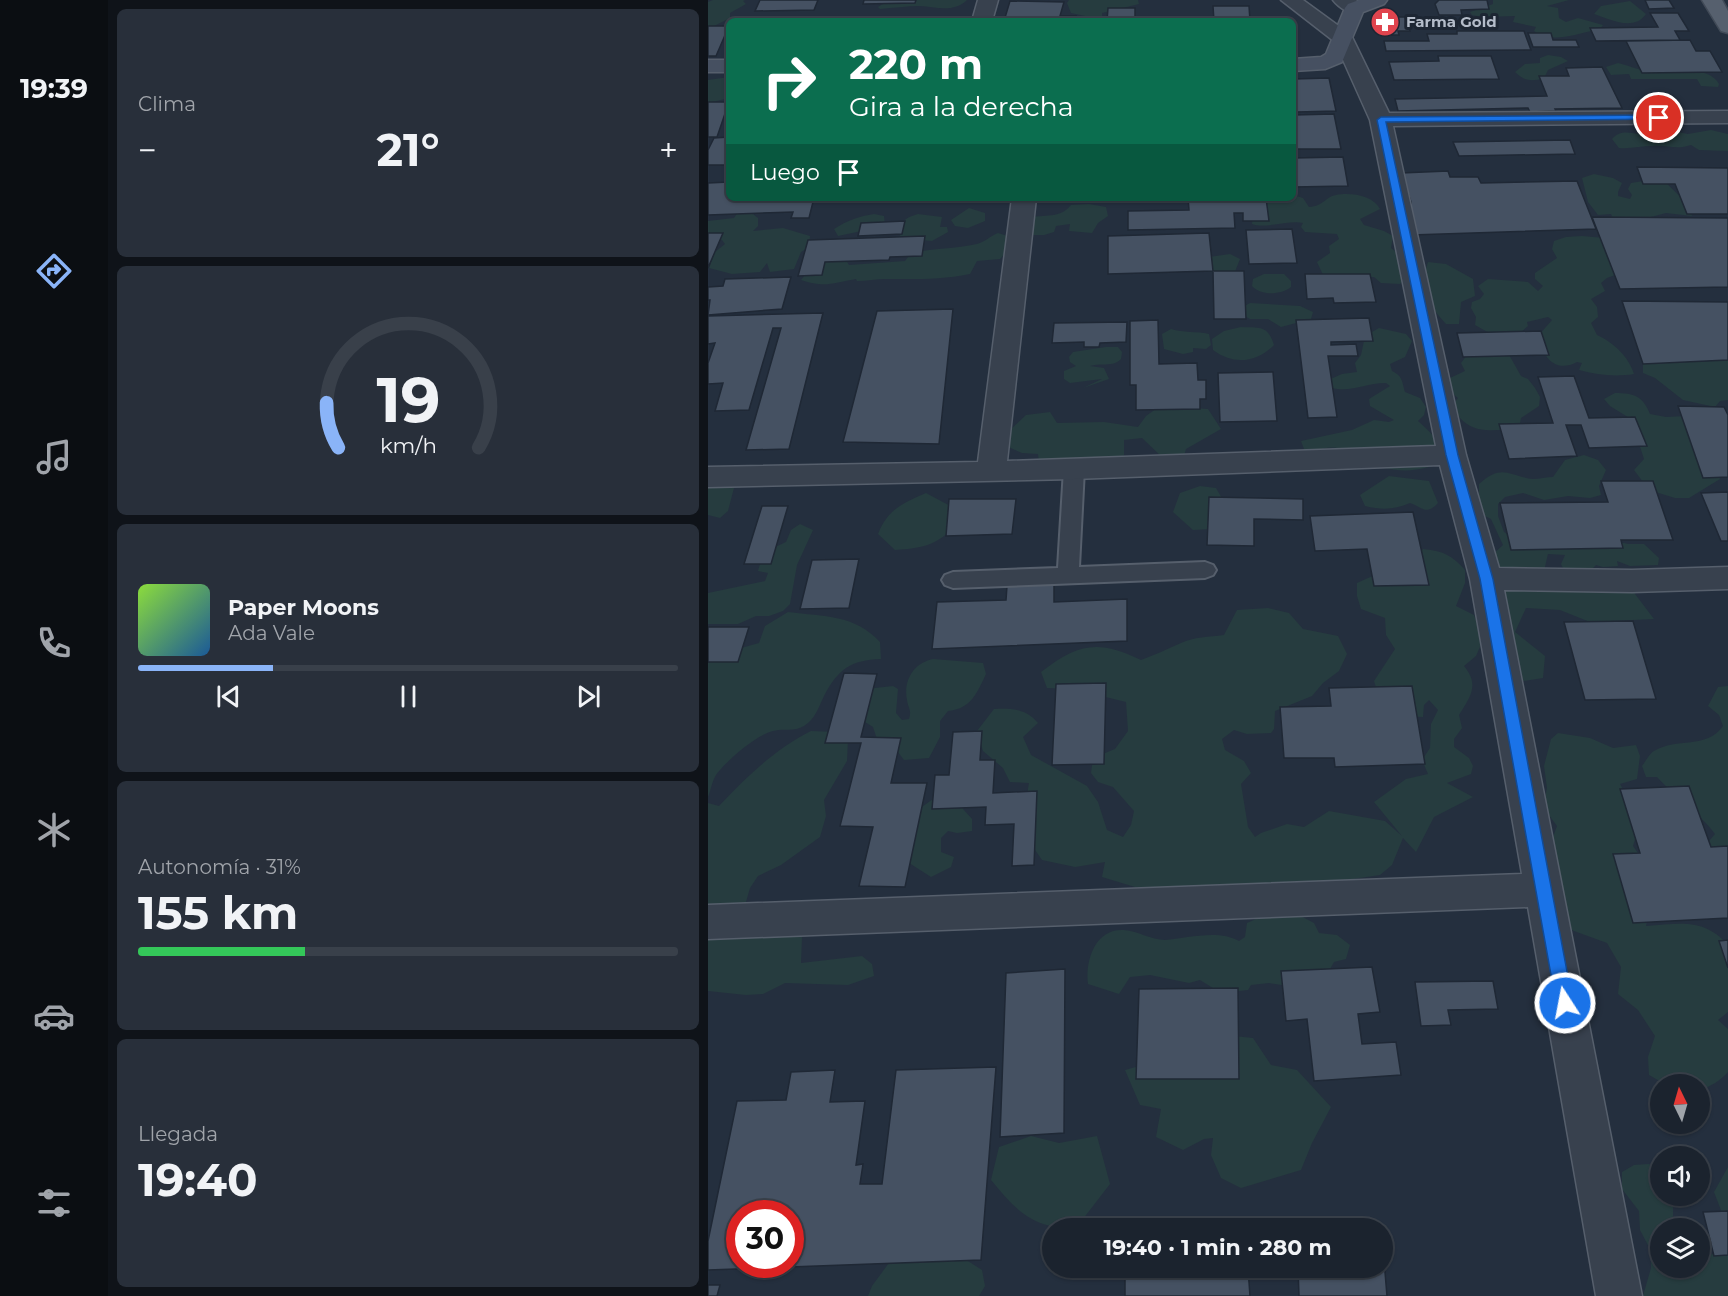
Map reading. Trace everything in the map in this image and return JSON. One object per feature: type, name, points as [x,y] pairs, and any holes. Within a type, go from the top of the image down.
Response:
[{"type":"main road","points":[[1712,0],[1728,27]]},
{"type":"street","points":[[983,18],[988,0]]},
{"type":"street","points":[[1291,0],[1344,39],[1381,120],[1452,455],[1486,579],[1619,1296]]},
{"type":"street","points":[[1296,65],[1325,63],[1335,58],[1344,39],[1349,4],[1377,0]]},
{"type":"street","points":[[708,66],[726,66]]},
{"type":"street","points":[[1381,120],[1728,117]]},
{"type":"street","points":[[991,470],[1024,201]]},
{"type":"street","points":[[708,477],[1074,469],[1452,455]]},
{"type":"street","points":[[1486,579],[1728,578]]},
{"type":"street","points":[[708,922],[1544,890]]},
{"type":"lane","points":[[1068,575],[1074,469]]},
{"type":"lane","points":[[953,580],[1205,570]]},
{"type":"green space","points":[[745,0],[743,1],[746,4],[730,13],[730,18],[708,29],[708,2]]},
{"type":"green space","points":[[967,0],[951,8],[920,6],[880,9],[878,7],[886,2]]},
{"type":"green space","points":[[1069,0],[1138,0],[1139,4],[1102,13],[1100,18],[1085,18],[1085,16],[1071,13],[1067,3]]},
{"type":"green space","points":[[1493,0],[1569,0],[1547,6],[1558,8],[1559,18],[1566,22],[1578,18],[1603,25],[1600,29],[1557,38],[1541,35],[1534,31],[1536,27],[1513,22],[1515,16],[1483,17],[1472,15],[1470,12],[1493,4]]},
{"type":"green space","points":[[1630,1],[1646,14],[1635,22],[1621,23],[1594,14],[1601,6]]},
{"type":"green space","points":[[1548,55],[1561,57],[1568,61],[1548,70],[1544,78],[1540,79],[1525,79],[1515,72],[1525,64],[1540,63],[1540,58]]},
{"type":"green space","points":[[1618,63],[1642,70],[1697,71],[1714,78],[1719,84],[1718,87],[1701,86],[1697,79],[1631,79],[1629,74],[1611,75],[1606,67]]},
{"type":"green space","points":[[726,77],[726,99],[708,103],[708,80]]},
{"type":"green space","points":[[1662,129],[1688,134],[1711,130],[1728,134],[1728,151],[1699,150],[1691,145],[1619,148],[1612,139],[1620,133],[1650,134]]},
{"type":"green space","points":[[1594,174],[1613,178],[1622,183],[1618,196],[1630,199],[1632,195],[1628,189],[1631,183],[1650,180],[1665,182],[1689,205],[1692,216],[1666,213],[1617,226],[1611,214],[1598,215],[1588,202],[1582,178]]},
{"type":"green space","points":[[1342,194],[1354,194],[1367,198],[1377,204],[1380,209],[1360,219],[1364,225],[1393,236],[1391,248],[1400,255],[1407,275],[1400,284],[1381,283],[1374,277],[1324,277],[1317,262],[1330,253],[1329,246],[1339,239],[1337,234],[1305,232],[1301,227],[1303,223],[1263,226],[1252,224],[1253,215],[1262,201],[1296,201],[1296,196],[1303,198],[1309,207],[1318,205],[1332,196]]},
{"type":"green space","points":[[1089,204],[1106,207],[1108,216],[1098,223],[1092,233],[1069,231],[1070,224],[1056,226],[1054,232],[1044,235],[1032,235],[1024,220],[1055,215],[1071,205]]},
{"type":"green space","points":[[969,208],[985,213],[985,221],[968,228],[955,226],[951,220]]},
{"type":"green space","points":[[749,211],[758,218],[758,226],[753,231],[783,228],[810,236],[809,247],[801,252],[794,269],[770,272],[767,263],[760,272],[732,274],[709,268],[715,252],[725,244],[722,240],[708,236],[708,221],[734,218],[738,212]]},
{"type":"green space","points":[[874,214],[884,216],[885,226],[838,236],[834,229],[853,219]]},
{"type":"green space","points":[[918,214],[942,217],[940,227],[947,227],[948,232],[932,241],[902,238],[897,232],[900,225],[908,218]]},
{"type":"green space","points":[[998,233],[1011,237],[1012,246],[1000,259],[977,261],[970,274],[928,279],[857,281],[856,279],[823,284],[801,280],[816,262],[844,257],[849,265],[905,261],[911,253],[977,244]]},
{"type":"green space","points":[[1566,237],[1604,238],[1623,272],[1601,283],[1605,291],[1591,299],[1597,307],[1598,317],[1591,323],[1597,335],[1609,342],[1624,356],[1634,374],[1600,374],[1579,370],[1582,363],[1562,366],[1551,361],[1543,350],[1539,335],[1552,320],[1548,317],[1527,322],[1528,326],[1519,334],[1491,334],[1475,325],[1476,317],[1471,308],[1472,302],[1480,299],[1484,294],[1478,286],[1488,279],[1528,282],[1538,291],[1543,286],[1535,279],[1535,273],[1557,258],[1552,249],[1554,241]]},
{"type":"green space","points":[[1230,254],[1240,259],[1234,274],[1205,271],[1209,257]]},
{"type":"green space","points":[[1428,262],[1446,264],[1473,279],[1475,296],[1461,302],[1459,324],[1446,324],[1429,303],[1424,289]]},
{"type":"green space","points":[[1264,274],[1284,274],[1291,281],[1291,287],[1277,293],[1260,292],[1252,286],[1253,279]]},
{"type":"green space","points":[[1250,303],[1300,306],[1313,312],[1311,319],[1281,327],[1268,319],[1250,319],[1243,315],[1241,308]]},
{"type":"green space","points":[[1241,327],[1266,331],[1274,345],[1260,355],[1244,360],[1228,358],[1213,350],[1212,339],[1224,331]]},
{"type":"green space","points":[[1379,328],[1406,334],[1412,341],[1405,357],[1390,364],[1392,371],[1402,380],[1405,392],[1420,398],[1426,407],[1424,415],[1418,421],[1434,437],[1437,446],[1429,467],[1406,470],[1388,469],[1342,449],[1325,448],[1317,452],[1304,449],[1301,441],[1352,430],[1374,420],[1389,422],[1394,420],[1370,406],[1369,399],[1390,386],[1386,383],[1336,389],[1328,387],[1326,381],[1342,374],[1357,372],[1355,363],[1361,355],[1365,336]]},
{"type":"green space","points":[[1171,329],[1209,334],[1211,345],[1206,349],[1193,348],[1193,352],[1183,354],[1164,349],[1162,334]]},
{"type":"green space","points":[[1728,345],[1728,400],[1720,401],[1715,407],[1683,400],[1655,378],[1643,373],[1643,364],[1668,361],[1672,356],[1702,362],[1717,360]]},
{"type":"green space","points":[[1118,347],[1122,352],[1121,359],[1111,364],[1090,366],[1104,368],[1109,379],[1083,388],[1102,379],[1070,383],[1064,379],[1064,371],[1076,366],[1070,362],[1069,357],[1073,352]]},
{"type":"green space","points":[[1470,351],[1508,353],[1521,376],[1528,379],[1535,388],[1540,397],[1539,406],[1521,418],[1519,428],[1481,429],[1472,427],[1458,416],[1452,406],[1458,398],[1445,387],[1450,378],[1465,371],[1461,363]]},
{"type":"green space","points":[[1615,393],[1628,394],[1641,399],[1650,414],[1666,417],[1686,416],[1718,469],[1720,479],[1689,498],[1675,498],[1649,490],[1634,470],[1644,459],[1631,419],[1610,406],[1604,399]]},
{"type":"green space","points":[[1160,406],[1208,409],[1221,429],[1186,449],[1184,456],[1163,458],[1142,438],[1124,440],[1124,455],[1107,469],[1040,469],[1038,454],[1022,453],[1006,446],[1005,435],[1026,415],[1050,412],[1057,423],[1104,422],[1138,427],[1146,416]]},
{"type":"green space","points":[[1584,455],[1598,460],[1606,470],[1599,486],[1601,495],[1590,498],[1568,496],[1544,500],[1523,493],[1505,497],[1498,504],[1498,516],[1504,532],[1523,544],[1607,539],[1628,544],[1644,544],[1659,558],[1658,565],[1630,566],[1617,561],[1618,566],[1596,565],[1591,570],[1564,570],[1561,564],[1565,555],[1548,554],[1544,571],[1513,577],[1494,566],[1490,557],[1503,545],[1491,519],[1479,513],[1479,484],[1500,472],[1533,479],[1553,477],[1565,460]]},
{"type":"green space","points":[[1389,476],[1429,481],[1438,503],[1427,510],[1410,503],[1388,509],[1365,506],[1360,495]]},
{"type":"green space","points":[[708,484],[730,484],[734,488],[728,511],[720,518],[708,515]]},
{"type":"green space","points":[[1200,486],[1216,488],[1223,500],[1211,529],[1193,530],[1173,512],[1180,493]]},
{"type":"green space","points":[[926,493],[954,508],[958,524],[943,537],[930,544],[895,550],[878,534],[882,525],[897,508]]},
{"type":"green space","points":[[800,524],[813,530],[797,565],[790,604],[783,611],[769,616],[756,616],[738,624],[708,624],[708,593],[765,581],[768,573],[758,571],[764,556],[786,542],[791,530]]},
{"type":"green space","points":[[1423,549],[1447,555],[1465,570],[1465,583],[1456,606],[1474,615],[1483,640],[1476,656],[1464,666],[1472,679],[1472,691],[1459,715],[1462,728],[1454,739],[1454,747],[1469,758],[1473,766],[1471,774],[1447,783],[1473,797],[1434,817],[1416,852],[1403,838],[1392,865],[1380,875],[1204,901],[1164,887],[1135,887],[1102,877],[1105,862],[1075,867],[1042,860],[1031,844],[1026,801],[1029,783],[1010,782],[1003,768],[983,751],[977,731],[994,709],[1018,710],[1033,718],[1038,723],[1023,737],[1031,755],[1087,786],[1098,802],[1107,830],[1123,837],[1131,825],[1134,811],[1113,787],[1098,782],[1091,773],[1093,758],[1115,749],[1128,731],[1126,702],[1073,689],[1047,688],[1041,672],[1077,650],[1100,647],[1126,653],[1141,660],[1186,641],[1224,635],[1237,610],[1268,608],[1289,613],[1303,629],[1338,636],[1347,654],[1339,671],[1323,683],[1312,696],[1275,711],[1274,729],[1271,733],[1247,734],[1234,730],[1222,739],[1225,750],[1244,761],[1251,773],[1241,784],[1248,827],[1255,837],[1287,824],[1304,827],[1329,811],[1385,821],[1402,836],[1374,802],[1406,779],[1428,774],[1422,760],[1430,748],[1431,724],[1438,710],[1429,700],[1424,705],[1423,717],[1406,715],[1392,708],[1381,697],[1374,681],[1395,649],[1386,635],[1385,618],[1361,609],[1357,596],[1357,583],[1419,555]]},
{"type":"green space","points":[[1486,579],[1539,592],[1632,581],[1635,594],[1654,619],[1590,622],[1560,610],[1526,608],[1515,632],[1545,656],[1543,678],[1517,682]]},
{"type":"green space","points":[[788,612],[838,618],[860,626],[880,642],[881,659],[861,661],[840,673],[829,687],[814,716],[804,726],[766,733],[742,749],[716,775],[708,797],[708,663],[720,654],[759,643],[765,626]]},
{"type":"green space","points":[[933,659],[983,663],[986,674],[972,699],[956,710],[948,711],[940,721],[940,737],[929,758],[904,760],[894,747],[877,739],[873,727],[857,717],[866,689],[893,686],[898,689],[896,713],[902,720],[909,719],[910,711],[906,693],[908,679],[920,664]]},
{"type":"green space","points":[[1728,686],[1728,886],[1693,860],[1715,834],[1657,777],[1646,777],[1642,766],[1652,752],[1663,747],[1700,741],[1716,733],[1723,726],[1719,715],[1708,706],[1718,687]]},
{"type":"green space","points":[[811,731],[836,732],[848,739],[847,761],[824,800],[826,816],[820,837],[781,865],[758,876],[750,888],[744,909],[708,919],[708,803],[719,806],[762,764]]},
{"type":"green space","points":[[1558,733],[1590,738],[1613,748],[1636,745],[1640,756],[1637,779],[1620,784],[1639,826],[1633,846],[1655,877],[1646,926],[1690,924],[1700,926],[1719,936],[1728,945],[1728,1012],[1718,1020],[1728,1029],[1728,1072],[1710,1086],[1710,1074],[1649,1075],[1648,1057],[1655,1036],[1638,1010],[1618,994],[1621,967],[1607,943],[1574,931],[1543,913],[1552,840],[1557,826],[1543,807],[1547,788],[1544,766],[1551,739]]},
{"type":"green space","points":[[940,794],[954,799],[972,819],[972,831],[957,833],[948,831],[941,838],[941,852],[954,857],[951,867],[931,877],[906,861],[908,817]]},
{"type":"green space","points":[[1293,912],[1314,923],[1319,933],[1337,935],[1350,945],[1346,959],[1334,962],[1325,978],[1295,987],[1269,983],[1251,985],[1248,990],[1221,993],[1200,980],[1189,983],[1150,975],[1130,977],[1119,994],[1088,984],[1090,956],[1099,940],[1114,931],[1124,930],[1160,940],[1213,935],[1231,937],[1239,941],[1245,937],[1247,923],[1265,915]]},
{"type":"green space","points":[[754,930],[802,937],[801,963],[862,956],[872,964],[874,976],[848,985],[785,983],[763,994],[746,995],[708,991],[708,932]]},
{"type":"green space","points":[[1224,1035],[1253,1038],[1271,1065],[1297,1070],[1331,1107],[1301,1170],[1241,1188],[1221,1178],[1211,1155],[1213,1138],[1204,1139],[1183,1150],[1156,1137],[1161,1109],[1140,1105],[1125,1070],[1174,1056]]},
{"type":"green space","points":[[1031,1136],[1059,1143],[1097,1136],[1110,1184],[1084,1218],[1042,1218],[1042,1223],[1018,1209],[991,1180],[999,1147]]},
{"type":"green space","points":[[1634,1165],[1650,1165],[1650,1206],[1673,1206],[1674,1218],[1650,1218],[1650,1249],[1640,1230],[1639,1211],[1622,1189],[1622,1172]]},
{"type":"green space","points":[[1728,1167],[1728,1222],[1724,1218],[1714,1192]]},
{"type":"green space","points":[[938,1242],[982,1270],[985,1286],[979,1296],[868,1296],[872,1286],[897,1252]]},
{"type":"green space","points":[[1728,1250],[1728,1296],[1643,1296],[1650,1272],[1650,1278],[1710,1278],[1710,1255]]},
{"type":"building","points":[[760,0],[818,0],[814,10],[755,11]]},
{"type":"building","points":[[864,0],[916,0],[915,3],[863,4]]},
{"type":"building","points":[[1439,0],[1487,0],[1489,9],[1461,10],[1462,15],[1439,15],[1435,4]]},
{"type":"building","points":[[1645,0],[1669,0],[1674,8],[1649,9]]},
{"type":"building","points":[[1010,1],[1064,2],[1060,16],[1076,16],[1075,18],[1005,18]]},
{"type":"building","points":[[1213,6],[1249,6],[1250,18],[1214,18]]},
{"type":"building","points":[[1108,8],[1135,8],[1135,18],[1107,18]]},
{"type":"building","points":[[1396,13],[1397,17],[1405,17],[1410,31],[1398,31],[1399,35],[1381,35],[1376,18]]},
{"type":"building","points":[[1650,13],[1678,13],[1689,31],[1675,31],[1680,40],[1596,41],[1590,28],[1658,27]]},
{"type":"building","points":[[708,26],[726,26],[726,33],[716,56],[708,56]]},
{"type":"building","points":[[1457,31],[1524,31],[1531,50],[1386,51],[1384,41],[1429,41],[1427,34],[1457,34]]},
{"type":"building","points":[[1528,33],[1551,33],[1553,40],[1576,40],[1579,47],[1533,47]]},
{"type":"building","points":[[1690,40],[1696,51],[1710,51],[1722,72],[1642,73],[1626,41]]},
{"type":"building","points":[[1438,56],[1491,56],[1499,79],[1394,80],[1389,62],[1439,61]]},
{"type":"building","points":[[1602,67],[1622,108],[1555,109],[1556,111],[1530,112],[1528,108],[1398,111],[1395,99],[1547,96],[1539,76],[1569,76],[1566,68]]},
{"type":"building","points":[[1329,78],[1336,111],[1297,112],[1296,79]]},
{"type":"building","points":[[708,102],[726,102],[726,111],[717,137],[708,137]]},
{"type":"building","points":[[1334,114],[1341,149],[1296,149],[1296,115]]},
{"type":"building","points":[[726,137],[726,165],[708,165],[708,150],[714,138]]},
{"type":"building","points":[[1570,140],[1575,154],[1459,156],[1453,142]]},
{"type":"building","points":[[1343,157],[1348,186],[1296,187],[1296,158]]},
{"type":"building","points":[[1637,167],[1728,168],[1728,214],[1687,214],[1675,184],[1643,184]]},
{"type":"building","points":[[1448,171],[1450,177],[1478,177],[1481,183],[1577,181],[1596,229],[1411,235],[1411,202],[1401,173]]},
{"type":"building","points":[[726,182],[726,201],[813,201],[809,218],[791,218],[793,212],[708,215],[708,183]]},
{"type":"building","points":[[1188,201],[1266,201],[1269,221],[1243,221],[1243,213],[1234,213],[1235,228],[1128,230],[1128,211],[1189,210]]},
{"type":"building","points":[[1592,217],[1728,218],[1728,287],[1620,289]]},
{"type":"building","points":[[905,221],[902,234],[858,236],[861,223]]},
{"type":"building","points":[[1292,229],[1297,263],[1249,264],[1246,230]]},
{"type":"building","points":[[708,233],[723,233],[708,268]]},
{"type":"building","points":[[1209,233],[1213,271],[1108,274],[1108,236]]},
{"type":"building","points":[[925,236],[922,256],[890,257],[889,260],[825,262],[822,275],[798,276],[808,240]]},
{"type":"building","points":[[1213,271],[1244,271],[1246,319],[1214,319]]},
{"type":"building","points":[[1305,274],[1370,274],[1376,302],[1334,303],[1333,298],[1307,299]]},
{"type":"building","points":[[791,277],[782,309],[708,315],[710,300],[708,300],[708,287],[723,286],[725,279]]},
{"type":"building","points":[[1622,301],[1728,302],[1728,360],[1643,364]]},
{"type":"building","points":[[953,309],[939,444],[843,442],[877,311]]},
{"type":"building","points":[[823,313],[789,449],[746,450],[781,328],[773,328],[749,410],[715,411],[723,383],[708,384],[708,363],[715,343],[708,344],[708,316]]},
{"type":"building","points":[[1369,318],[1373,341],[1331,342],[1331,345],[1356,344],[1358,356],[1328,356],[1337,417],[1308,418],[1296,320]]},
{"type":"building","points":[[1158,320],[1159,364],[1197,363],[1198,380],[1206,380],[1206,399],[1200,399],[1200,409],[1136,410],[1136,385],[1130,385],[1130,321]]},
{"type":"building","points":[[1127,322],[1126,342],[1100,343],[1099,347],[1084,347],[1084,342],[1052,343],[1054,323]]},
{"type":"building","points":[[1541,331],[1549,355],[1463,357],[1457,333]]},
{"type":"building","points":[[1273,372],[1277,421],[1220,422],[1218,373]]},
{"type":"building","points":[[1574,376],[1589,418],[1635,417],[1647,446],[1589,448],[1581,425],[1566,425],[1577,456],[1509,459],[1499,424],[1553,423],[1538,377]]},
{"type":"building","points":[[1678,406],[1724,407],[1728,415],[1728,477],[1703,478]]},
{"type":"building","points":[[1601,481],[1653,481],[1673,540],[1621,540],[1623,548],[1511,550],[1500,503],[1608,502]]},
{"type":"building","points":[[1728,492],[1728,541],[1721,541],[1701,493]]},
{"type":"building","points":[[1209,497],[1303,499],[1303,520],[1254,519],[1254,546],[1207,545]]},
{"type":"building","points":[[949,499],[1016,499],[1012,534],[946,536]]},
{"type":"building","points":[[762,506],[788,506],[771,564],[744,564]]},
{"type":"building","points":[[1413,512],[1429,585],[1374,586],[1367,549],[1315,551],[1310,516]]},
{"type":"building","points":[[859,559],[849,608],[800,609],[812,560]]},
{"type":"building","points":[[1054,584],[1054,602],[1127,599],[1127,641],[932,649],[937,602],[1006,600],[1007,586]]},
{"type":"building","points":[[1633,621],[1656,699],[1585,700],[1564,622]]},
{"type":"building","points":[[708,627],[749,627],[738,662],[708,662]]},
{"type":"building","points":[[844,673],[877,674],[861,737],[901,738],[891,783],[927,783],[905,887],[859,886],[873,827],[840,826],[861,743],[825,743]]},
{"type":"building","points":[[1106,683],[1104,764],[1052,765],[1056,684]]},
{"type":"building","points":[[1412,686],[1425,764],[1335,767],[1334,758],[1284,758],[1280,707],[1331,706],[1329,688]]},
{"type":"building","points":[[982,731],[980,760],[995,760],[993,793],[1037,791],[1034,865],[1012,866],[1014,824],[985,825],[986,807],[932,809],[935,775],[949,775],[953,732]]},
{"type":"building","points":[[1689,786],[1711,847],[1728,846],[1728,918],[1633,923],[1613,854],[1640,853],[1620,789]]},
{"type":"building","points":[[1728,940],[1728,968],[1719,941]]},
{"type":"building","points":[[1372,967],[1380,1012],[1358,1014],[1362,1044],[1396,1042],[1401,1075],[1314,1081],[1307,1019],[1286,1021],[1281,971]]},
{"type":"building","points":[[1065,969],[1064,1133],[1000,1137],[1006,973]]},
{"type":"building","points":[[1493,981],[1498,1009],[1448,1010],[1451,1025],[1421,1026],[1415,982]]},
{"type":"building","points":[[1238,988],[1239,1079],[1136,1079],[1139,989]]},
{"type":"building","points":[[996,1067],[981,1260],[804,1266],[804,1200],[726,1200],[726,1269],[708,1270],[708,1241],[737,1101],[786,1100],[791,1072],[835,1070],[830,1102],[865,1101],[856,1165],[863,1164],[860,1184],[882,1184],[896,1070]]},
{"type":"building","points":[[1728,1211],[1728,1255],[1714,1256],[1710,1240],[1710,1218],[1704,1218],[1703,1212]]},
{"type":"building","points":[[1125,1278],[1249,1278],[1250,1296],[1125,1296]]},
{"type":"building","points":[[1298,1278],[1386,1278],[1387,1296],[1299,1296]]},
{"type":"building","points":[[708,1285],[720,1285],[717,1296],[708,1296]]},
{"type":"place","name":"Farma Gold","points":[[1385,22]]},
{"type":"route","points":[[1565,1003],[1486,579],[1452,455],[1381,120],[1659,118]]}]
